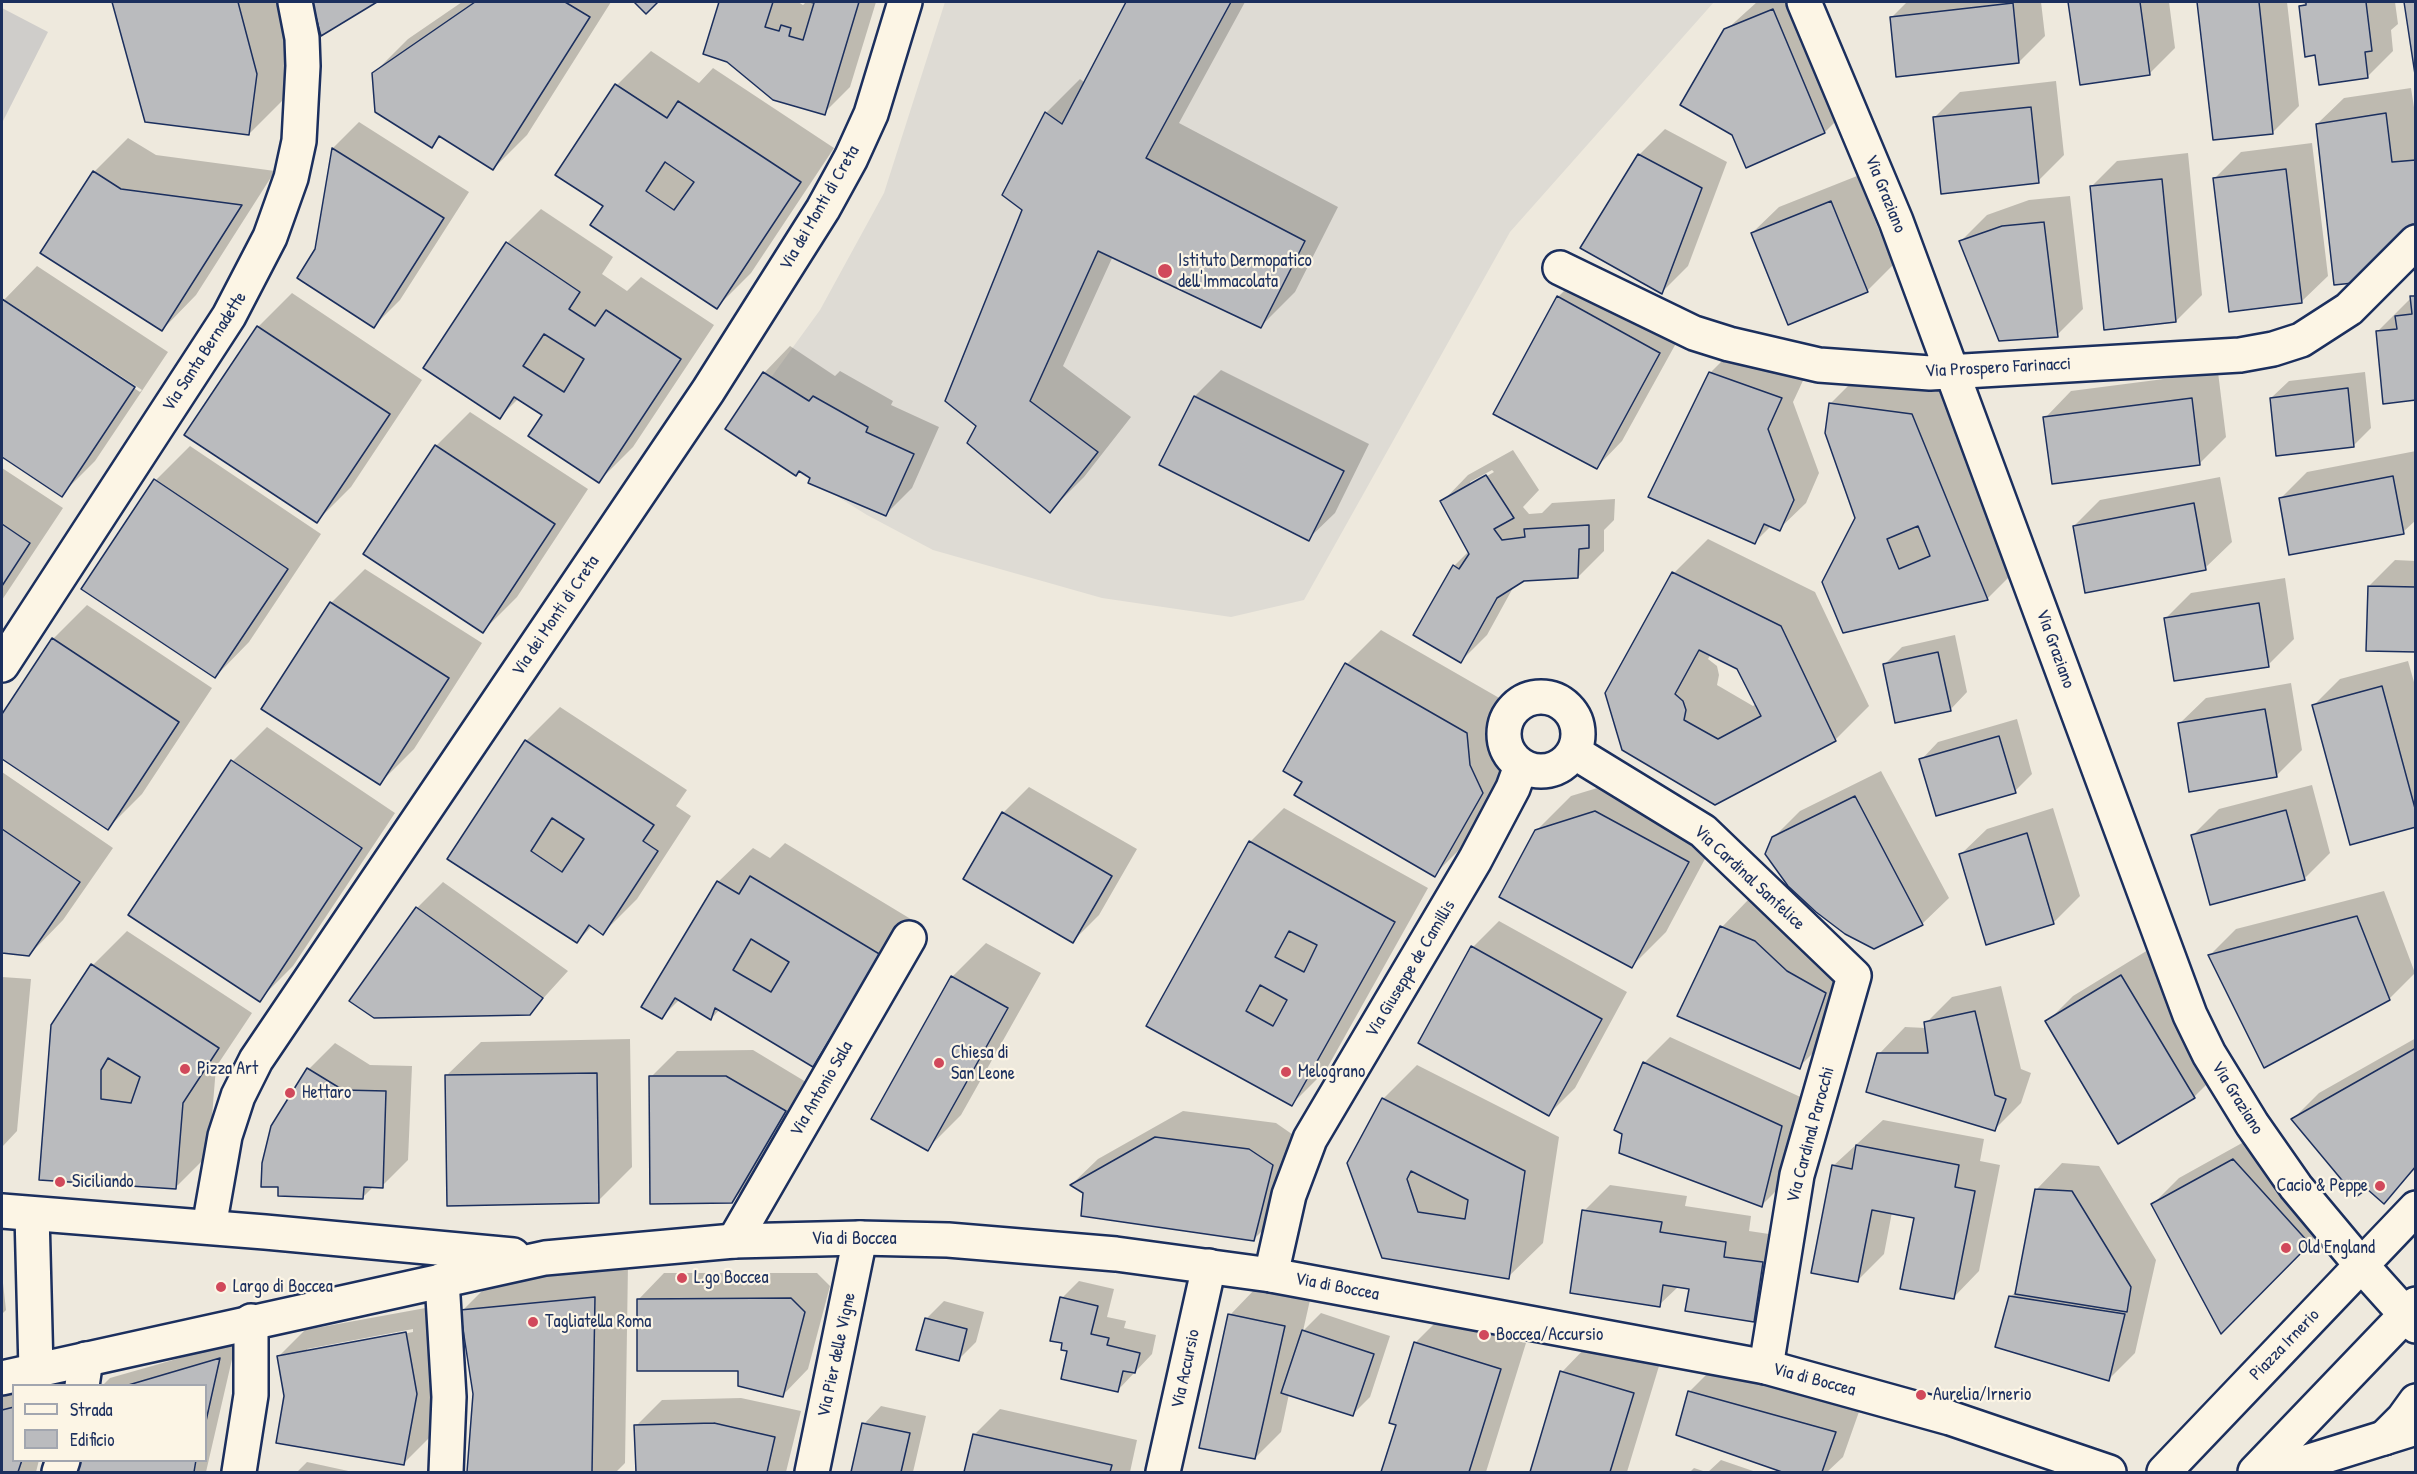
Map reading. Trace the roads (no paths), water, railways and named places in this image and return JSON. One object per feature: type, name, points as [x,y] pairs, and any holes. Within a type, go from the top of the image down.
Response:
[{"type":"street","name":"Via Santa Bernadette","points":[[2,664],[229,316],[270,237],[291,177],[298,141],[303,66],[302,38],[295,2]]},
{"type":"street","name":"Via dei Monti di Creta","points":[[209,1227],[217,1172],[230,1118],[256,1060],[708,391],[823,209],[851,158],[871,114],[905,2]]},
{"type":"street","name":"Via Graziano","points":[[1804,2],[1882,184],[2190,1015],[2209,1054],[2252,1124],[2296,1187],[2362,1266]]},
{"type":"street","name":"Via Prospero Farinacci","points":[[1560,268],[1695,333],[1729,344],[1820,365],[1900,373],[1952,372],[2023,366],[2240,356],[2272,349],[2301,340],[2341,315],[2395,265],[2415,242]]},
{"type":"street","points":[[1538,696],[1554,698],[1568,707],[1576,720],[1579,737],[1574,752],[1561,766],[1542,772],[1521,766],[1510,758],[1503,743],[1503,727],[1510,712],[1522,701],[1538,696]]},
{"type":"street","name":"Via Cardinal Sanfelice","points":[[1574,752],[1703,831],[1854,976]]},
{"type":"street","name":"Via Giuseppe de Camillis","points":[[1271,1275],[1289,1195],[1310,1139],[1475,860],[1510,795],[1521,766]]},
{"type":"street","name":"Via Antonio Sala","points":[[734,1241],[909,938]]},
{"type":"street","name":"Via Cardinal Parocchi","points":[[1766,1367],[1797,1175],[1854,976]]},
{"type":"street","name":"Piazza Irnerio","points":[[2164,1473],[2415,1208]]},
{"type":"street","points":[[36,1370],[17,1213],[209,1227],[545,1258]]},
{"type":"street","name":"Via di Boccea","points":[[545,1258],[734,1241],[860,1238],[985,1243],[1209,1266],[1271,1275],[1766,1367],[1930,1412],[2109,1473]]},
{"type":"street","name":"Via Pier delle Vigne","points":[[812,1473],[860,1238]]},
{"type":"street","points":[[2,1378],[36,1370],[84,1372],[251,1321],[545,1258]]},
{"type":"street","name":"Via Accursio","points":[[1163,1473],[1209,1266]]},
{"type":"street","points":[[2255,1473],[2412,1315],[2362,1266]]},
{"type":"street","points":[[442,1280],[449,1397],[446,1473]]},
{"type":"street","points":[[239,1473],[251,1395],[251,1321]]},
{"type":"street","points":[[2384,1438],[2403,1419],[2415,1401]]},
{"type":"street","points":[[2274,1473],[2415,1428]]},
{"type":"place","name":"Istituto Dermopatico dell'Immacolata","points":[[1165,271]]},
{"type":"place","name":"Chiesa di San Leone","points":[[939,1063]]},
{"type":"place","name":"Pizza Art","points":[[185,1069]]},
{"type":"place","name":"Melograno","points":[[1286,1072]]},
{"type":"place","name":"Hettaro","points":[[290,1093]]},
{"type":"place","name":"Siciliando","points":[[60,1182]]},
{"type":"place","name":"Cacio & Peppe","points":[[2380,1186]]},
{"type":"place","name":"Old England","points":[[2286,1248]]},
{"type":"place","name":"L.go Boccea","points":[[682,1278]]},
{"type":"place","name":"Largo di Boccea","points":[[221,1287]]},
{"type":"place","name":"Tagliatella Roma","points":[[533,1322]]},
{"type":"place","name":"Boccea/Accursio","points":[[1484,1335]]},
{"type":"place","name":"Aurelia/Irnerio","points":[[1921,1395]]}]
